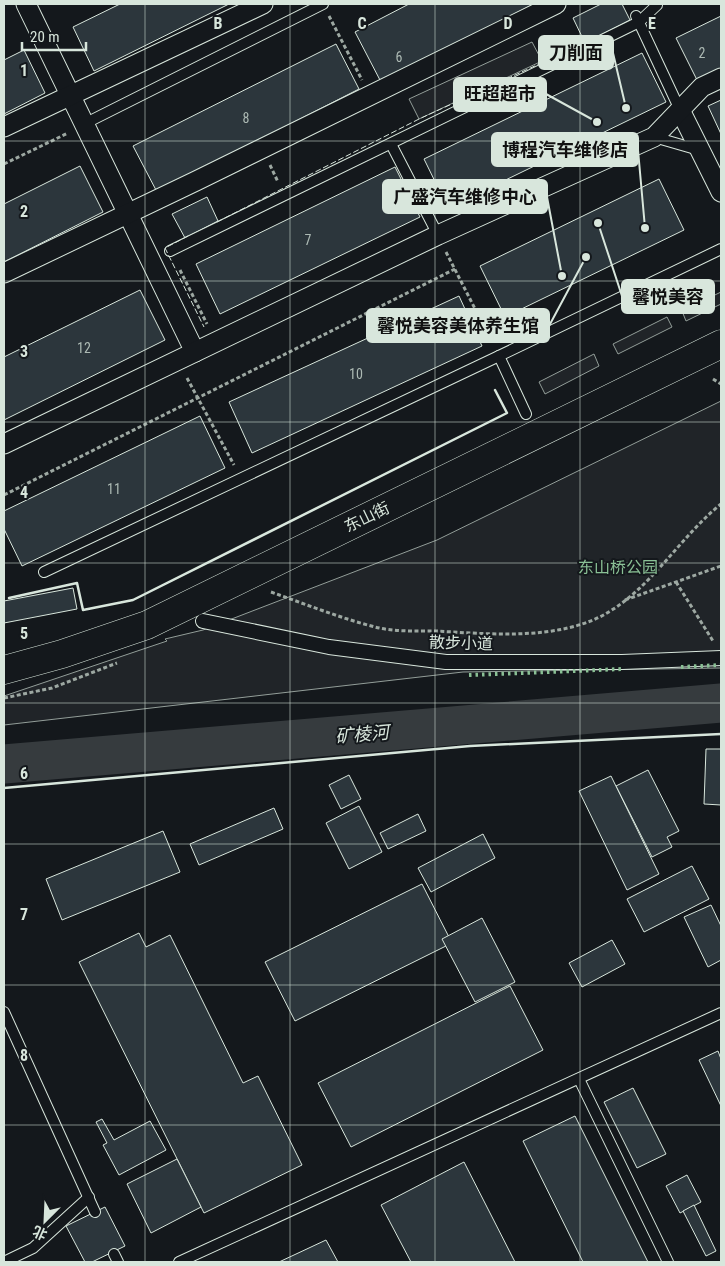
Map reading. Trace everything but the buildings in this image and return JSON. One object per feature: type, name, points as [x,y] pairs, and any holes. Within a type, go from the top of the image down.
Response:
[{"type":"main road","name":"东山街","points":[[4,670],[62,654],[148,625],[721,344]]},
{"type":"street","points":[[4,128],[263,4]]},
{"type":"street","points":[[4,274],[556,4]]},
{"type":"street","points":[[29,5],[70,97],[195,352]]},
{"type":"street","points":[[4,444],[438,235],[654,137],[702,87],[721,78]]},
{"type":"street","points":[[680,110],[721,192]]},
{"type":"street","name":"散步小道","points":[[202,621],[329,647],[446,662],[622,662],[719,652]]},
{"type":"lane","points":[[84,124],[322,4]]},
{"type":"lane","points":[[170,251],[639,22],[658,4]]},
{"type":"lane","points":[[639,22],[680,110]]},
{"type":"lane","points":[[654,137],[700,150]]},
{"type":"lane","points":[[391,144],[438,235]]},
{"type":"lane","points":[[44,572],[721,249]]},
{"type":"lane","points":[[498,356],[526,414]]},
{"type":"lane","points":[[4,1012],[95,1212]]},
{"type":"lane","points":[[179,1262],[721,1013]]},
{"type":"lane","points":[[579,1079],[668,1262]]},
{"type":"lane","points":[[4,1262],[33,1248],[89,1197]]},
{"type":"path","points":[[322,4],[370,96]]},
{"type":"path","points":[[4,164],[48,143]]},
{"type":"path","points":[[262,149],[285,196]]},
{"type":"path","points":[[170,251],[216,342]]},
{"type":"path","points":[[4,494],[455,269],[498,356]]},
{"type":"path","points":[[713,379],[721,384]]},
{"type":"path","points":[[198,398],[241,478]]},
{"type":"path","points":[[270,592],[376,628],[512,635],[583,624],[608,613],[655,575],[699,522],[721,504]]},
{"type":"path","points":[[623,601],[721,566]]},
{"type":"path","points":[[676,582],[719,652]]},
{"type":"green space","points":[[532,42],[542,61],[419,119],[409,99]]},
{"type":"green space","points":[[721,292],[721,304],[686,321],[682,311]]},
{"type":"green space","points":[[667,317],[672,327],[618,354],[613,344]]},
{"type":"green space","points":[[594,354],[599,366],[545,394],[539,382]]},
{"type":"green space","name":"东山桥公园","points":[[721,401],[721,668],[463,672],[4,725],[4,696],[167,641],[165,639],[203,630],[437,540]]},
{"type":"waterway","name":"矿棱河","points":[[4,764],[721,703]]},
{"type":"hedge","points":[[681,667],[721,665]]},
{"type":"hedge","points":[[469,675],[624,669]]},
{"type":"fence","points":[[217,222],[419,119],[585,43]]},
{"type":"fence","points":[[188,236],[165,248],[204,327]]},
{"type":"wall","points":[[9,598],[77,583],[83,610],[133,600],[507,413],[495,390]]},
{"type":"wall","points":[[4,788],[470,746],[721,734]]},
{"type":"place","name":"刀削面","points":[[626,108]]},
{"type":"place","name":"旺超超市","points":[[597,122]]},
{"type":"place","name":"馨悦美容","points":[[598,223]]},
{"type":"place","name":"博程汽车维修店","points":[[645,228]]},
{"type":"place","name":"馨悦美容美体养生馆","points":[[586,257]]},
{"type":"place","name":"广盛汽车维修中心","points":[[562,276]]}]
